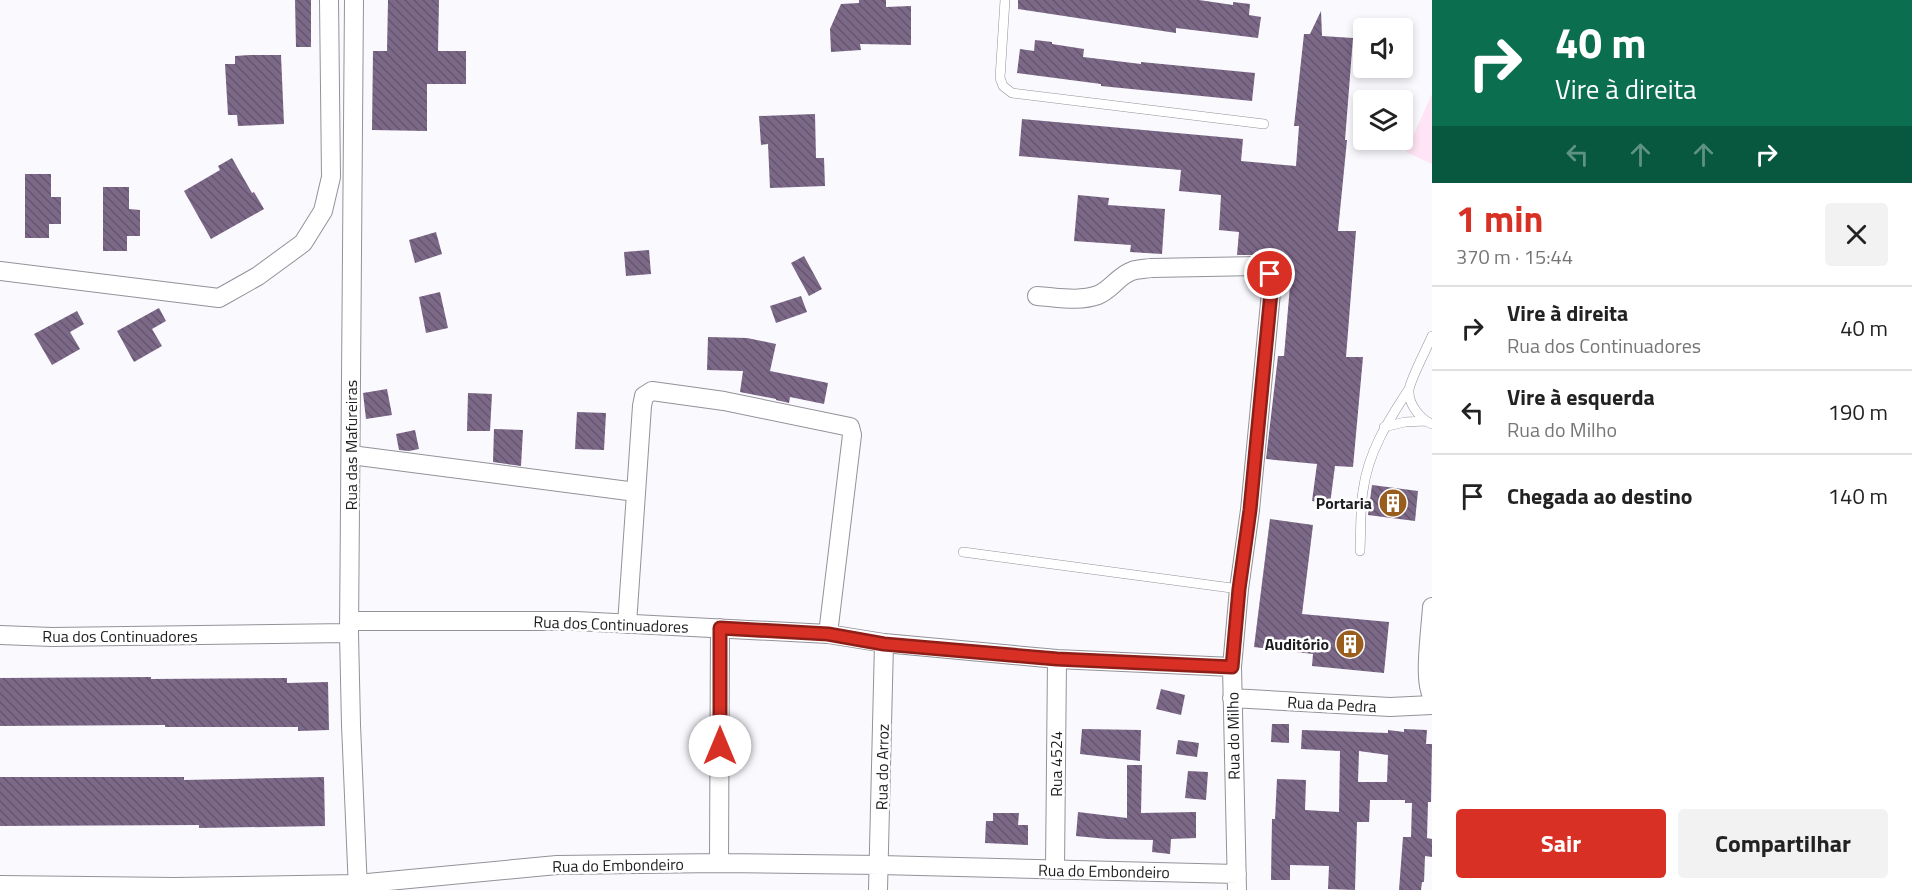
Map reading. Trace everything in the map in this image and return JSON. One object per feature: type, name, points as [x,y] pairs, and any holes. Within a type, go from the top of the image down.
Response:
[{"type":"street","points":[[0,271],[219,298],[258,276],[303,243],[323,211],[331,177],[329,0]]},
{"type":"street","name":"Rua das Mafureiras","points":[[354,0],[349,627],[358,887]]},
{"type":"street","name":"Rua do Milho","points":[[1037,296],[1082,299],[1096,296],[1133,270],[1167,267],[1259,266],[1267,270],[1272,282],[1232,667],[1237,882]]},
{"type":"street","points":[[627,624],[642,406],[644,396],[649,392],[662,392],[724,400],[850,427],[852,435],[828,634]]},
{"type":"street","points":[[351,455],[636,492]]},
{"type":"street","points":[[1432,607],[1428,678],[1429,691],[1432,695]]},
{"type":"street","name":"Rua dos Continuadores","points":[[0,634],[52,637],[576,621],[828,634],[884,644],[1057,659],[1232,667]]},
{"type":"street","points":[[719,864],[720,628]]},
{"type":"street","name":"Rua do Arroz","points":[[878,890],[884,644]]},
{"type":"street","name":"Rua 4524","points":[[1055,870],[1057,659]]},
{"type":"street","name":"Rua da Pedra","points":[[1232,698],[1390,707],[1432,705]]},
{"type":"street","name":"Rua do Embondeiro","points":[[0,885],[358,887],[557,866],[719,864],[879,864],[1055,870],[1237,882]]},
{"type":"lane","points":[[1005,0],[1000,78],[1003,86],[1012,93],[1264,124]]},
{"type":"lane","points":[[1360,551],[1363,490],[1372,454],[1384,428],[1409,389],[1432,336]]},
{"type":"lane","points":[[1409,389],[1412,405],[1428,422]]},
{"type":"lane","points":[[1384,428],[1405,422],[1428,422]]},
{"type":"lane","points":[[963,552],[1239,589]]},
{"type":"shaded area","points":[[1432,94],[1432,164],[1406,152],[1413,150],[1413,136]]},
{"type":"building","points":[[295,0],[311,0],[311,47],[296,47]]},
{"type":"building","points":[[388,0],[439,0],[438,51],[466,51],[466,84],[427,84],[427,131],[372,130],[373,51],[387,51]]},
{"type":"building","points":[[859,0],[886,0],[886,7],[911,6],[911,45],[860,44],[861,50],[831,52],[830,29],[841,4],[859,3]]},
{"type":"building","points":[[1018,0],[1199,0],[1233,5],[1233,2],[1250,4],[1249,15],[1261,17],[1258,38],[1176,28],[1176,33],[1018,9]]},
{"type":"building","points":[[1321,11],[1322,36],[1353,38],[1345,140],[1347,140],[1338,231],[1356,231],[1346,357],[1363,357],[1353,467],[1335,466],[1330,504],[1312,501],[1317,464],[1266,459],[1278,356],[1284,356],[1292,262],[1271,260],[1259,255],[1237,255],[1239,232],[1219,230],[1221,195],[1179,191],[1181,170],[1019,156],[1022,119],[1243,139],[1241,161],[1296,166],[1299,126],[1294,126],[1304,34],[1310,34]]},
{"type":"building","points":[[1035,40],[1084,49],[1083,57],[1255,73],[1252,101],[1101,86],[1101,84],[1017,73],[1020,49],[1034,51]]},
{"type":"building","points":[[281,55],[284,124],[238,126],[237,115],[228,115],[225,64],[235,64],[235,56]]},
{"type":"building","points":[[815,114],[816,158],[824,158],[825,186],[770,188],[768,144],[761,145],[759,116]]},
{"type":"building","points":[[232,158],[264,209],[211,239],[184,191],[220,170],[218,166]]},
{"type":"building","points":[[25,174],[51,174],[51,197],[61,197],[61,224],[49,224],[49,238],[25,238]]},
{"type":"building","points":[[103,187],[129,187],[129,209],[140,210],[140,236],[127,236],[127,251],[103,251]]},
{"type":"building","points":[[1078,195],[1109,198],[1108,205],[1165,209],[1162,254],[1130,252],[1131,245],[1074,241]]},
{"type":"building","points":[[436,232],[442,254],[415,263],[409,240]]},
{"type":"building","points":[[649,250],[651,274],[626,276],[624,252]]},
{"type":"building","points":[[804,256],[822,289],[809,296],[791,263]]},
{"type":"building","points":[[440,292],[448,328],[426,333],[419,297]]},
{"type":"building","points":[[801,296],[807,312],[776,323],[770,306]]},
{"type":"building","points":[[159,308],[166,321],[152,329],[162,346],[134,362],[117,331]]},
{"type":"building","points":[[77,311],[84,324],[70,332],[80,349],[52,365],[34,334]]},
{"type":"building","points":[[708,337],[747,338],[776,344],[770,371],[828,383],[824,404],[790,397],[789,403],[740,392],[743,371],[707,370]]},
{"type":"building","points":[[387,389],[392,415],[366,419],[363,393]]},
{"type":"building","points":[[468,393],[492,394],[490,431],[467,431]]},
{"type":"building","points":[[577,412],[606,413],[604,450],[575,449]]},
{"type":"building","points":[[494,429],[523,430],[521,466],[493,462]]},
{"type":"building","points":[[415,430],[419,449],[399,450],[396,434]]},
{"type":"building","name":"Portaria","points":[[1372,485],[1418,491],[1415,521],[1368,515]]},
{"type":"building","points":[[1270,519],[1313,525],[1302,614],[1389,622],[1384,673],[1312,666],[1313,654],[1254,647]]},
{"type":"building","points":[[151,677],[151,679],[287,678],[287,683],[328,682],[329,730],[298,731],[298,727],[165,727],[165,725],[0,726],[0,678]]},
{"type":"building","points":[[1161,689],[1185,695],[1181,715],[1156,709]]},
{"type":"building","points":[[1272,724],[1289,724],[1289,743],[1271,742]]},
{"type":"building","points":[[1082,729],[1141,730],[1140,761],[1080,754]]},
{"type":"building","points":[[1404,729],[1427,730],[1426,744],[1432,744],[1431,802],[1428,802],[1427,838],[1432,839],[1432,857],[1425,856],[1424,882],[1422,882],[1421,890],[1399,890],[1403,837],[1411,837],[1412,803],[1405,803],[1405,800],[1370,800],[1369,822],[1357,822],[1355,890],[1328,889],[1329,866],[1290,865],[1290,880],[1271,880],[1272,819],[1275,819],[1277,779],[1306,780],[1305,810],[1339,812],[1340,751],[1301,749],[1302,730],[1404,732]],"holes":[[[1359,751],[1388,755],[1387,782],[1358,782]]]},
{"type":"building","points":[[1178,740],[1199,743],[1197,757],[1176,754]]},
{"type":"building","points":[[1127,765],[1142,765],[1141,813],[1196,812],[1196,838],[1171,839],[1170,854],[1152,852],[1153,840],[1076,836],[1078,812],[1127,818]]},
{"type":"building","points":[[1188,771],[1208,772],[1206,800],[1185,798]]},
{"type":"building","points":[[0,777],[184,777],[184,780],[324,777],[325,826],[199,828],[199,825],[0,826]]},
{"type":"building","points":[[993,813],[1019,813],[1018,825],[1028,825],[1028,845],[985,843],[986,821],[993,821]]},
{"type":"place","name":"Portaria","points":[[1393,503]]},
{"type":"place","name":"Auditório","points":[[1350,644]]},
{"type":"route","points":[[720,746],[720,628],[828,634],[884,644],[1057,659],[1232,667],[1239,589],[1250,510],[1272,282],[1270,274]]}]
